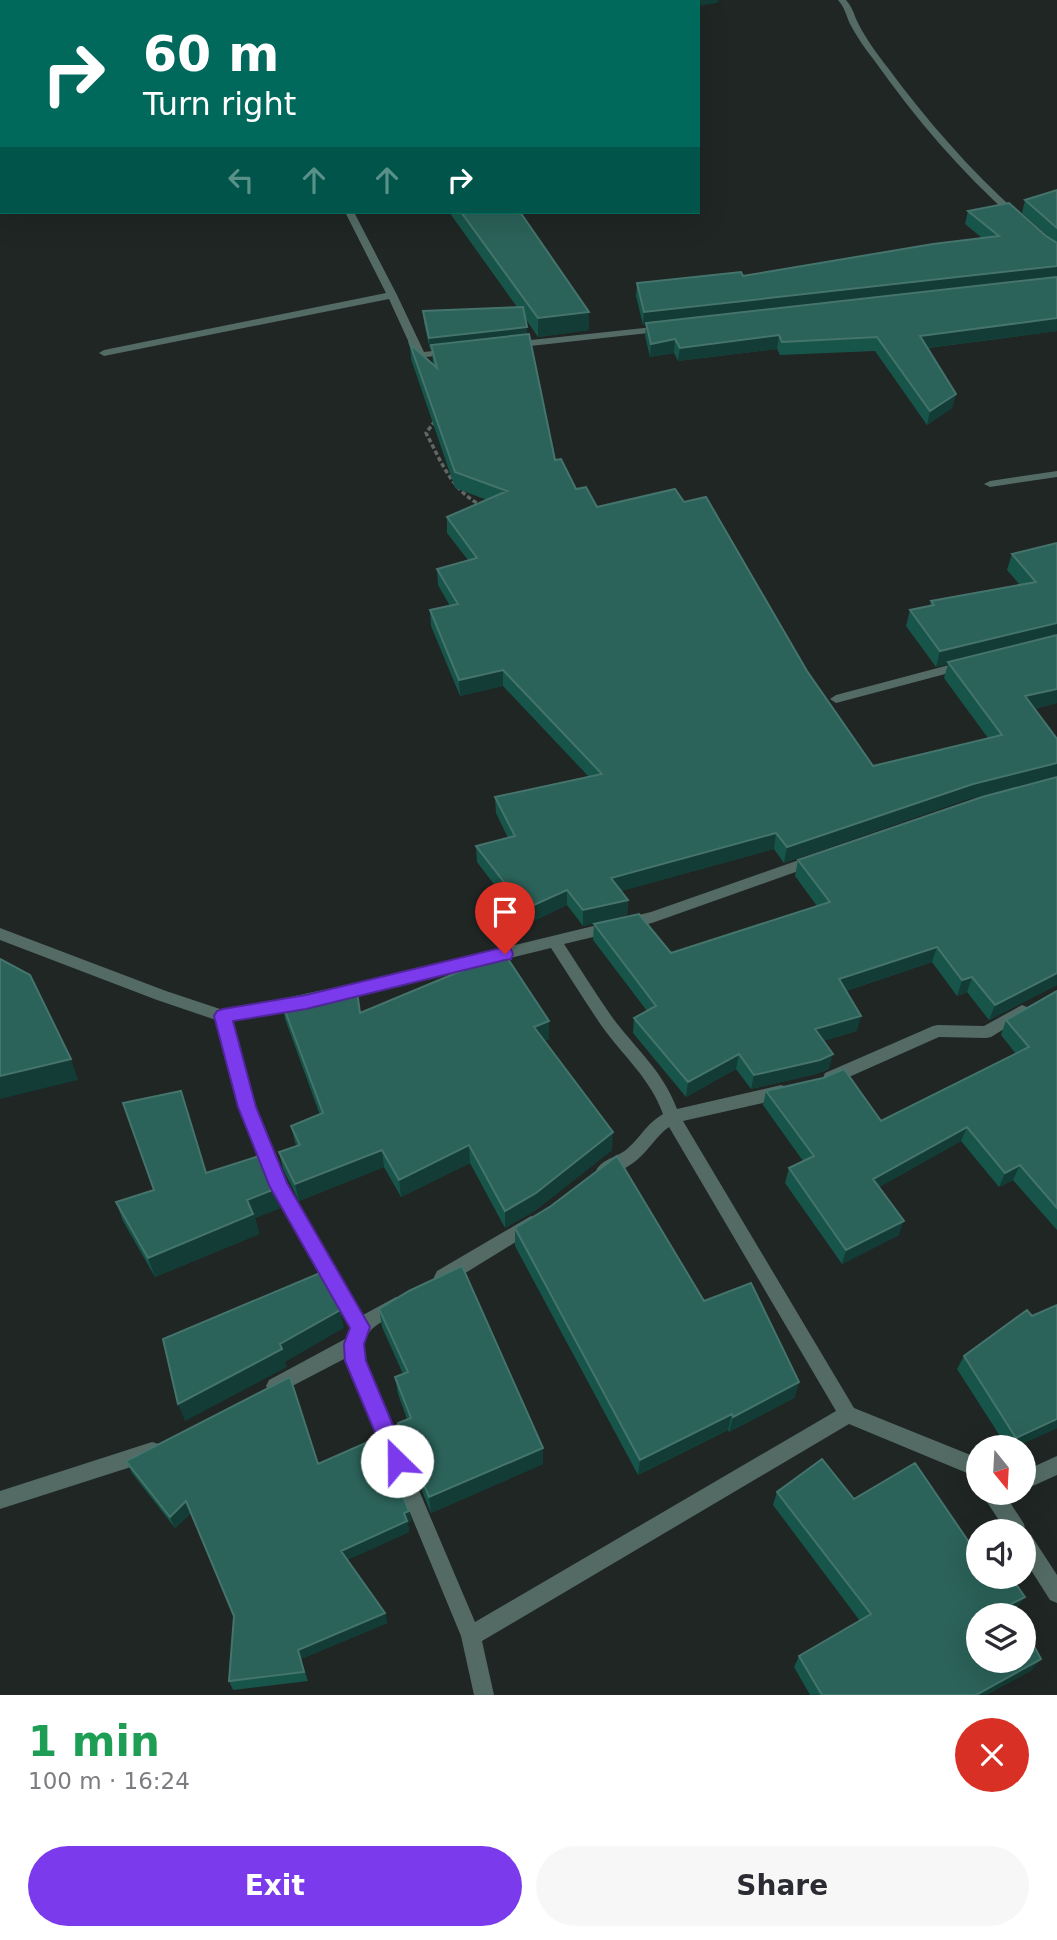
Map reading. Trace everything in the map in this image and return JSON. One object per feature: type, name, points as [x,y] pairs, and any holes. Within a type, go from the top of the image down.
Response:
[{"type":"street","points":[[842,0],[849,8],[856,29],[882,66],[984,187],[1025,224]]},
{"type":"street","points":[[350,214],[393,295],[420,356],[461,351]]},
{"type":"street","points":[[104,353],[393,295]]},
{"type":"street","points":[[503,346],[669,328]]},
{"type":"street","points":[[990,484],[1057,474]]},
{"type":"street","points":[[836,699],[977,662]]},
{"type":"street","points":[[0,934],[162,996],[223,1016],[306,1002],[555,942],[652,916],[828,855]]},
{"type":"street","points":[[555,942],[608,1023],[649,1071],[664,1095],[671,1117],[848,1414],[966,1463]]},
{"type":"street","points":[[819,1083],[938,1031],[986,1031],[1033,1005]]},
{"type":"street","points":[[223,1016],[247,1107],[279,1187],[357,1335],[355,1361],[471,1636],[484,1695]]},
{"type":"street","points":[[585,1185],[616,1161],[633,1154],[653,1129],[671,1117],[793,1089]]},
{"type":"street","points":[[261,1394],[357,1335],[423,1289],[543,1217]]},
{"type":"street","points":[[471,1636],[848,1414]]},
{"type":"street","points":[[0,1500],[146,1454],[169,1442]]},
{"type":"street","points":[[1036,1475],[1057,1465]]},
{"type":"street","points":[[1036,1561],[1057,1593]]},
{"type":"path","points":[[420,356],[424,390],[436,424],[428,427],[426,433],[460,491],[474,503],[485,507]]},
{"type":"building","points":[[1057,190],[1057,228],[1025,200]]},
{"type":"building","points":[[1009,203],[1057,243],[1057,266],[644,312],[637,283],[741,272],[743,276],[933,244],[999,236],[968,211]]},
{"type":"building","points":[[462,214],[521,214],[589,312],[538,318]]},
{"type":"building","points":[[1057,277],[1057,318],[920,336],[956,394],[930,411],[877,337],[782,342],[779,335],[680,348],[675,339],[651,344],[646,323]]},
{"type":"building","points":[[523,307],[527,327],[429,338],[423,311]]},
{"type":"building","points":[[529,334],[555,460],[561,459],[576,489],[586,487],[597,507],[675,489],[684,502],[706,497],[807,671],[873,766],[1002,735],[948,662],[1057,635],[1057,689],[1025,696],[1057,739],[1057,763],[973,784],[787,847],[776,833],[611,878],[628,900],[583,910],[567,890],[525,909],[476,846],[515,836],[495,797],[602,774],[503,670],[459,680],[430,610],[458,604],[437,569],[477,558],[447,517],[507,491],[455,472],[410,344],[437,368],[431,345]]},
{"type":"building","points":[[1057,543],[1057,623],[940,651],[910,610],[934,605],[931,601],[1036,582],[1012,554]]},
{"type":"building","points":[[1057,777],[1057,973],[995,1005],[972,977],[962,980],[937,947],[839,979],[861,1016],[815,1029],[833,1054],[820,1060],[754,1075],[739,1054],[688,1082],[634,1018],[656,1006],[594,924],[639,914],[671,953],[830,902],[798,860],[982,797]]},
{"type":"building","points":[[504,953],[549,1021],[534,1027],[613,1132],[536,1193],[505,1211],[469,1145],[399,1180],[382,1150],[295,1184],[279,1152],[300,1145],[291,1126],[323,1113],[281,1000],[356,984],[360,1013]]},
{"type":"building","points":[[0,959],[30,975],[71,1059],[0,1076]]},
{"type":"building","points":[[1057,991],[1057,1208],[1020,1165],[1005,1173],[967,1127],[873,1179],[904,1221],[846,1250],[789,1168],[814,1156],[766,1091],[823,1078],[844,1069],[881,1121],[1029,1047],[1006,1020]]},
{"type":"building","points":[[181,1091],[206,1173],[259,1156],[275,1189],[247,1200],[253,1214],[148,1258],[116,1202],[154,1190],[123,1103]]},
{"type":"building","points":[[617,1156],[704,1301],[751,1283],[799,1382],[733,1417],[732,1414],[640,1460],[515,1228],[551,1206]]},
{"type":"building","points":[[462,1266],[543,1448],[429,1497],[398,1423],[411,1418],[395,1377],[408,1372],[379,1309],[409,1291]]},
{"type":"building","points":[[320,1273],[340,1310],[280,1344],[282,1349],[178,1404],[163,1339]]},
{"type":"building","points":[[1057,1305],[1057,1419],[1022,1435],[1014,1435],[964,1356],[1027,1310],[1032,1316]]},
{"type":"building","points":[[290,1377],[318,1464],[379,1437],[409,1511],[404,1513],[407,1521],[341,1551],[385,1613],[298,1650],[304,1672],[229,1681],[234,1616],[186,1501],[170,1517],[126,1461]]},
{"type":"building","points":[[822,1459],[854,1499],[915,1463],[966,1538],[966,1589],[1019,1589],[1025,1597],[1013,1603],[966,1603],[966,1673],[1016,1673],[976,1695],[822,1695],[799,1656],[871,1614],[777,1492]]},
{"type":"route","points":[[397,1461],[355,1361],[354,1344],[360,1327],[279,1187],[247,1107],[223,1016],[306,1002],[505,954]]}]
